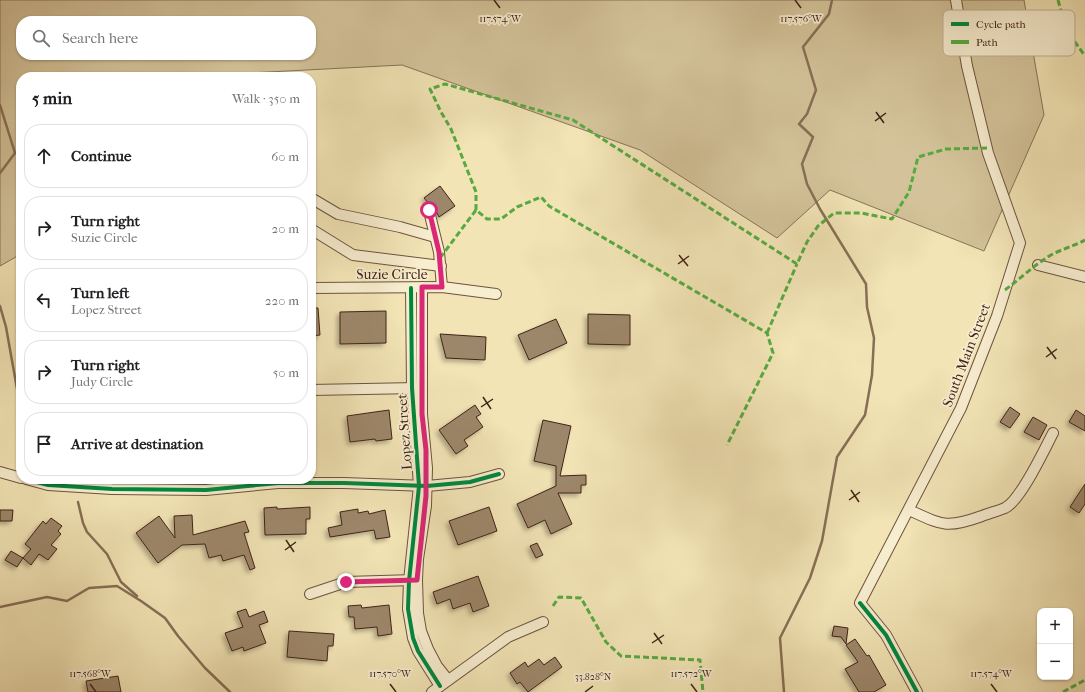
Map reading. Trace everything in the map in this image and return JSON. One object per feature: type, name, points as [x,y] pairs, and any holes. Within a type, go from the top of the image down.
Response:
[{"type":"street","name":"South Main Street","points":[[956,0],[958,10]]},
{"type":"street","name":"South Main Street","points":[[917,692],[886,636],[860,603],[961,408],[997,316],[1020,243],[988,153],[965,56]]},
{"type":"street","points":[[316,201],[338,214],[400,227],[435,237]]},
{"type":"street","points":[[429,210],[441,266],[442,287]]},
{"type":"street","points":[[316,231],[353,255],[441,266]]},
{"type":"street","points":[[1038,265],[1085,277]]},
{"type":"street","name":"Lopez Street","points":[[416,388],[422,287]]},
{"type":"street","name":"Suzie Circle","points":[[316,288],[442,287],[496,294]]},
{"type":"street","name":"Lopez Street","points":[[410,288],[416,388],[422,414],[426,450],[423,486],[426,506],[413,581],[421,631],[437,666],[440,686]]},
{"type":"street","points":[[316,390],[416,388]]},
{"type":"street","points":[[909,510],[936,522],[949,524],[966,522],[1006,507],[1024,486],[1053,433]]},
{"type":"street","points":[[0,472],[16,477]]},
{"type":"street","points":[[316,483],[423,486],[470,482],[498,474]]},
{"type":"street","points":[[44,484],[112,489],[206,490],[268,484]]},
{"type":"street","points":[[310,594],[346,582],[413,581]]},
{"type":"street","points":[[440,686],[508,637],[543,622]]},
{"type":"shaded area","points":[[0,0],[1024,0],[1026,10],[943,10],[943,56],[1034,56],[1044,115],[984,251],[830,190],[777,238],[640,150],[402,65],[268,72],[16,72],[16,257],[0,266]]},
{"type":"building","points":[[440,186],[455,206],[439,217],[434,207],[424,198]]},
{"type":"building","points":[[316,308],[318,308],[320,335],[316,335]]},
{"type":"building","points":[[386,311],[386,343],[340,344],[340,312]]},
{"type":"building","points":[[588,314],[630,315],[630,345],[588,344]]},
{"type":"building","points":[[556,319],[567,343],[529,360],[518,335]]},
{"type":"building","points":[[440,334],[486,337],[485,360],[446,358]]},
{"type":"building","points":[[475,405],[481,414],[476,417],[483,427],[464,440],[468,446],[456,454],[439,430]]},
{"type":"building","points":[[1010,407],[1020,414],[1010,428],[1000,422]]},
{"type":"building","points":[[389,410],[392,439],[376,441],[375,439],[350,442],[347,416]]},
{"type":"building","points":[[1076,410],[1085,416],[1085,431],[1069,422]]},
{"type":"building","points":[[1033,417],[1047,425],[1039,440],[1024,432]]},
{"type":"building","points":[[543,420],[571,426],[560,476],[586,475],[586,485],[581,485],[581,493],[558,493],[572,524],[551,534],[545,520],[528,528],[517,504],[556,486],[556,466],[534,461]]},
{"type":"building","points":[[1085,484],[1085,504],[1079,513],[1070,507]]},
{"type":"building","points":[[277,507],[277,509],[310,507],[310,519],[306,519],[306,534],[265,535],[264,508]]},
{"type":"building","points":[[489,507],[497,531],[458,545],[449,521]]},
{"type":"building","points":[[358,509],[358,513],[368,511],[369,514],[385,510],[390,537],[376,539],[374,530],[330,537],[328,528],[342,525],[340,512]]},
{"type":"building","points":[[0,510],[13,510],[12,521],[0,521]]},
{"type":"building","points":[[192,515],[193,535],[245,521],[249,532],[244,533],[255,568],[250,570],[244,555],[223,561],[221,555],[209,558],[205,544],[182,545],[158,563],[136,533],[159,516],[175,538],[174,516]]},
{"type":"building","points":[[51,518],[62,526],[58,531],[61,534],[51,545],[57,549],[48,560],[39,554],[31,565],[23,558],[31,549],[25,544],[43,521],[46,524]]},
{"type":"building","points":[[537,543],[543,555],[536,558],[530,546]]},
{"type":"building","points":[[11,551],[23,558],[17,567],[5,560]]},
{"type":"building","points":[[478,576],[489,606],[473,612],[470,603],[453,609],[450,599],[437,604],[433,592]]},
{"type":"building","points":[[361,605],[362,608],[389,605],[392,634],[378,636],[377,627],[355,629],[354,617],[349,617],[348,606]]},
{"type":"building","points":[[246,609],[249,617],[264,611],[268,622],[259,625],[266,643],[244,651],[243,647],[232,651],[225,633],[243,627],[237,612]]},
{"type":"building","points":[[834,626],[848,628],[846,644],[841,637],[832,636]]},
{"type":"building","points":[[289,631],[334,634],[333,646],[328,646],[327,661],[287,657]]},
{"type":"building","points":[[855,639],[867,656],[869,655],[886,685],[874,692],[859,692],[845,669],[858,662],[846,645]]},
{"type":"building","points":[[555,657],[562,667],[528,692],[520,682],[517,684],[510,673],[525,662],[528,667],[539,659],[544,665]]},
{"type":"building","points":[[118,676],[121,692],[88,692],[86,681]]},
{"type":"waterway","points":[[784,692],[780,638],[810,578],[822,541],[837,457],[865,415],[872,375],[874,338],[867,307],[866,284],[820,209],[807,184],[802,164],[813,137],[799,124],[807,114],[816,90],[803,47],[829,14],[832,0]]},
{"type":"waterway","points":[[0,105],[15,153],[0,173]]},
{"type":"waterway","points":[[0,306],[6,327],[16,383]]},
{"type":"waterway","points":[[78,502],[83,523],[87,532],[107,554],[121,582],[137,596]]},
{"type":"waterway","points":[[0,607],[47,597],[67,601],[89,588],[117,586],[165,618],[205,668],[230,692]]},
{"type":"marked path","points":[[1058,0],[1061,10]]},
{"type":"marked path","points":[[1075,42],[1085,56]]},
{"type":"marked path","points":[[476,210],[476,192],[451,129],[430,89],[445,84],[573,120],[797,264],[807,242],[818,226],[834,213],[861,213],[892,219],[909,192],[918,157],[946,149],[987,148]]},
{"type":"marked path","points":[[440,258],[476,210],[487,219],[501,219],[517,207],[541,197],[549,206],[767,333],[773,353],[727,445]]},
{"type":"marked path","points":[[1005,290],[1051,255],[1085,240]]},
{"type":"marked path","points":[[767,333],[797,264]]},
{"type":"marked path","points":[[553,606],[559,597],[581,598],[606,642],[621,656],[700,660],[703,692]]},
{"type":"marked path","points":[[1063,692],[1085,680]]},
{"type":"cycle path","points":[[411,288],[412,388],[419,486],[409,581],[408,609],[413,638],[418,651],[440,686]]},
{"type":"cycle path","points":[[316,483],[427,486],[470,482],[499,474]]},
{"type":"cycle path","points":[[44,484],[112,489],[206,490],[268,484]]},
{"type":"cycle path","points":[[860,603],[886,635],[917,692]]},
{"type":"route","points":[[346,582],[417,580],[418,559],[426,506],[427,468],[421,388],[422,287],[442,287],[439,252],[429,210]]}]
